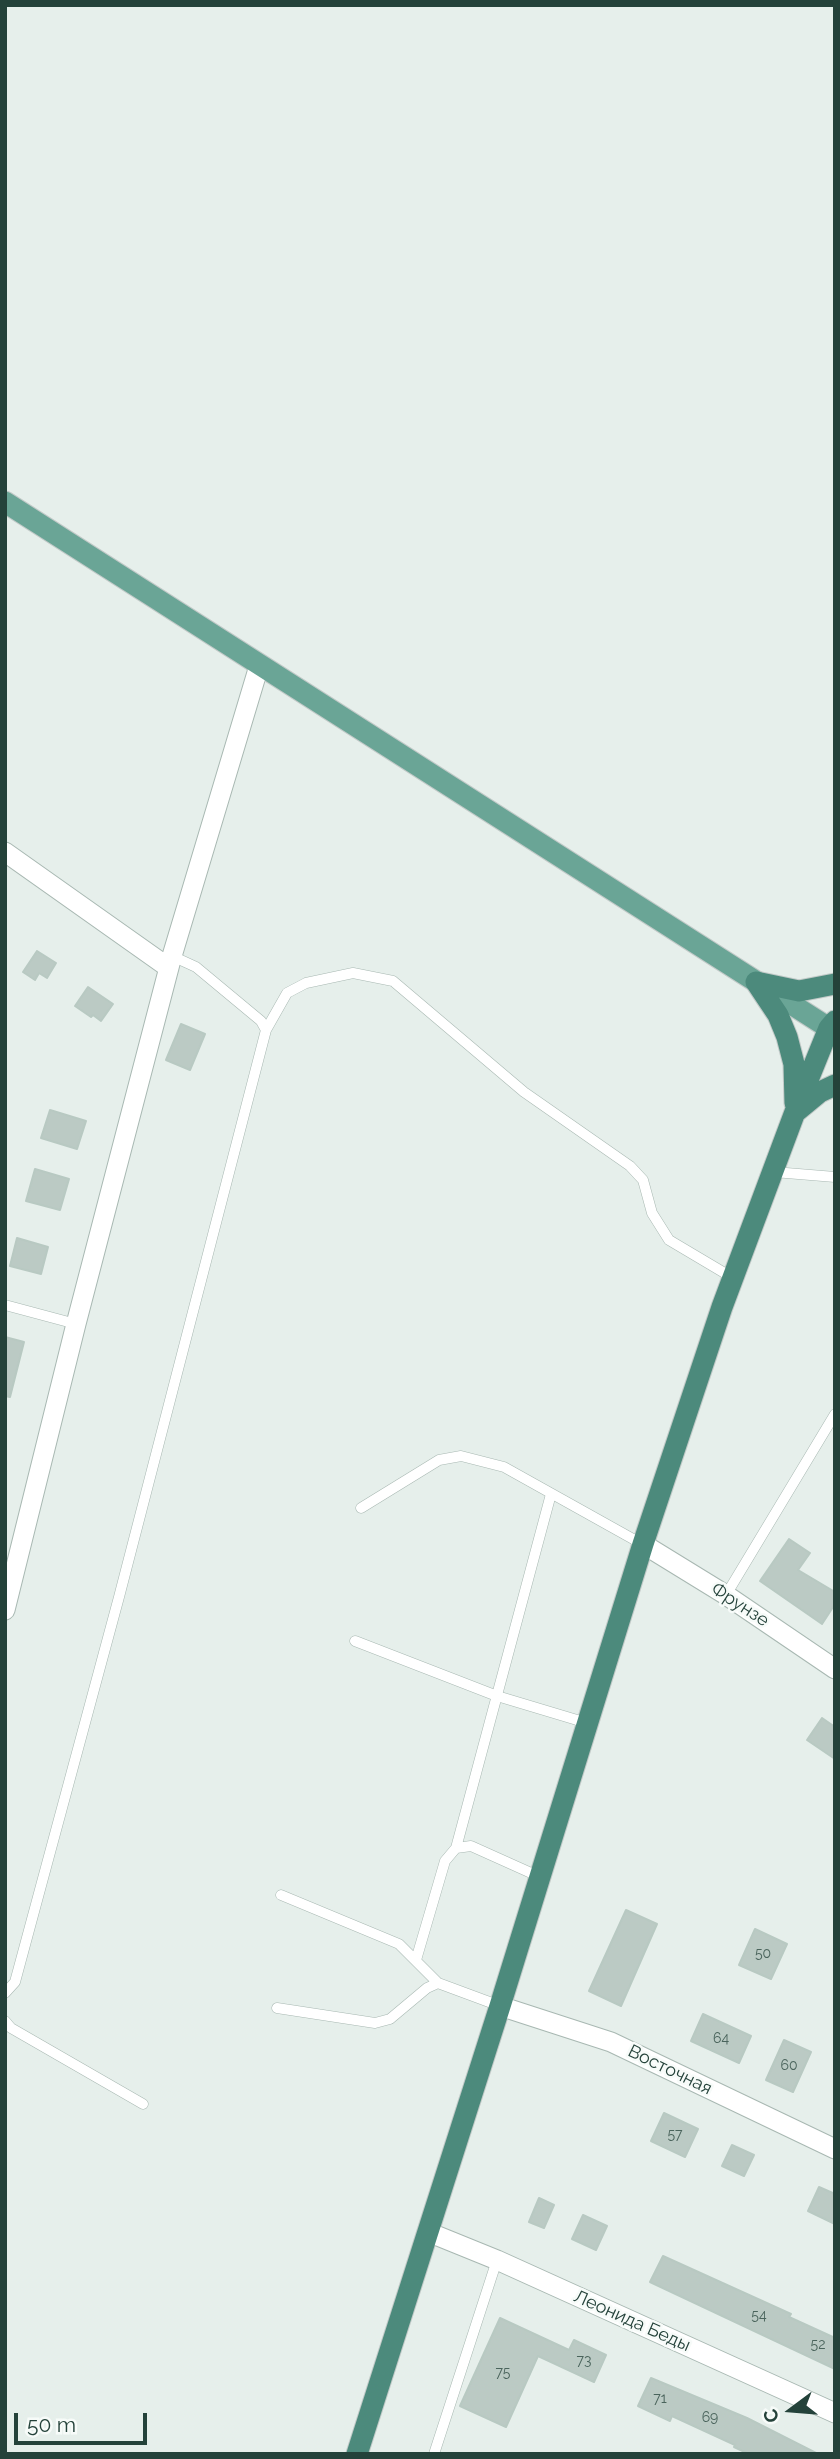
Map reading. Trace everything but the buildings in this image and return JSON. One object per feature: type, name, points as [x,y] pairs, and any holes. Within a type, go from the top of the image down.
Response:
[{"type":"highway","points":[[756,982],[799,990],[835,984]]},
{"type":"highway","points":[[756,982],[778,1015],[787,1037],[794,1064],[795,1112]]},
{"type":"highway","points":[[357,2454],[643,1545],[733,1278],[795,1112],[833,1027]]},
{"type":"highway","points":[[795,1112],[820,1092],[835,1085]]},
{"type":"main road","points":[[5,502],[756,982],[833,1027]]},
{"type":"street","points":[[5,1610],[76,1324],[171,962],[259,666]]},
{"type":"street","points":[[5,852],[171,962]]},
{"type":"street","name":"Фрунзе","points":[[643,1545],[726,1595],[835,1669]]},
{"type":"street","name":"Восточная","points":[[500,2006],[611,2042],[835,2148]]},
{"type":"street","name":"Леонида Беды","points":[[428,2232],[497,2260],[835,2413]]},
{"type":"lane","points":[[171,962],[196,967],[261,1021],[266,1030]]},
{"type":"lane","points":[[5,1993],[15,1982],[119,1597],[266,1030],[287,993],[306,984],[353,973],[393,981],[524,1092],[630,1166],[643,1180],[652,1213],[669,1240],[733,1278]]},
{"type":"lane","points":[[774,1172],[835,1177]]},
{"type":"lane","points":[[5,1305],[76,1324]]},
{"type":"lane","points":[[726,1595],[835,1414]]},
{"type":"lane","points":[[361,1508],[439,1460],[461,1456],[504,1467],[643,1545]]},
{"type":"lane","points":[[416,1960],[445,1861],[456,1848],[551,1494]]},
{"type":"lane","points":[[355,1641],[497,1696],[587,1723]]},
{"type":"lane","points":[[456,1848],[471,1846],[540,1877]]},
{"type":"lane","points":[[281,1895],[399,1944],[438,1983],[500,2006]]},
{"type":"lane","points":[[277,2008],[375,2023],[390,2020],[426,1988],[438,1983]]},
{"type":"lane","points":[[5,2021],[11,2028],[144,2104]]},
{"type":"lane","points":[[434,2454],[497,2260]]}]
